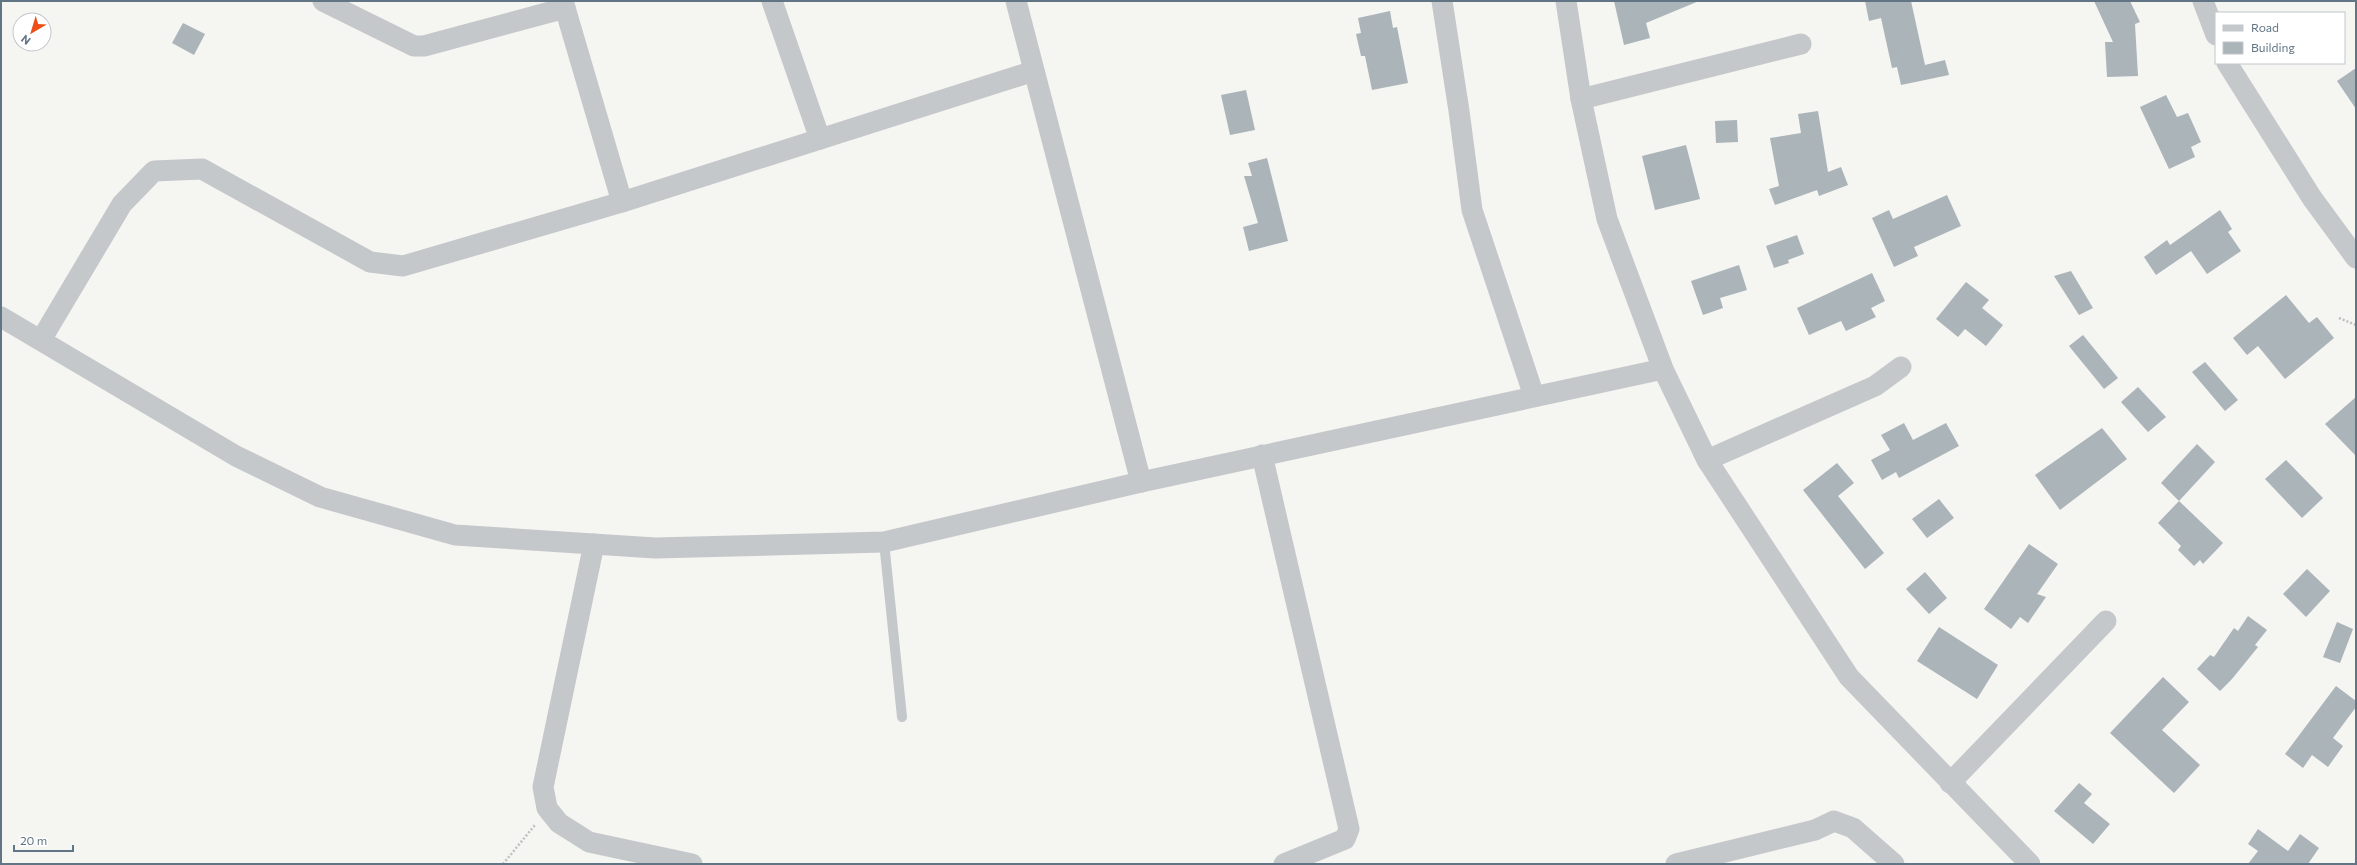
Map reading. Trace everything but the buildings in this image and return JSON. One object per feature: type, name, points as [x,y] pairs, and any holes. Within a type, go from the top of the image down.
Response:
[{"type":"street","points":[[323,1],[414,46],[424,46],[564,4],[622,202]]},
{"type":"street","points":[[772,1],[820,139]]},
{"type":"street","points":[[1016,1],[1141,482]]},
{"type":"street","points":[[1442,1],[1461,119],[1472,210],[1534,396]]},
{"type":"street","points":[[1566,1],[1581,99],[1607,219],[1663,369],[1707,460],[1850,677],[1950,783],[2030,864]]},
{"type":"street","points":[[2203,1],[2215,32]]},
{"type":"street","points":[[1581,99],[1801,44]]},
{"type":"street","points":[[2228,64],[2312,198],[2356,258]]},
{"type":"street","points":[[42,340],[122,204],[154,171],[202,169],[370,262],[403,266],[622,202],[1034,71]]},
{"type":"street","points":[[1,317],[236,456],[320,497],[456,535],[655,548],[884,542],[1262,455],[1663,369]]},
{"type":"street","points":[[1707,460],[1875,386],[1901,367]]},
{"type":"street","points":[[1262,455],[1349,829],[1345,839],[1284,864]]},
{"type":"street","points":[[594,544],[543,787],[547,808],[559,823],[589,842],[692,864]]},
{"type":"street","points":[[1950,783],[2106,621]]},
{"type":"street","points":[[1676,864],[1815,830],[1834,821],[1853,828],[1894,864]]},
{"type":"lane","points":[[884,542],[902,717]]},
{"type":"path","points":[[2339,318],[2356,325]]},
{"type":"path","points":[[503,864],[547,808]]}]
